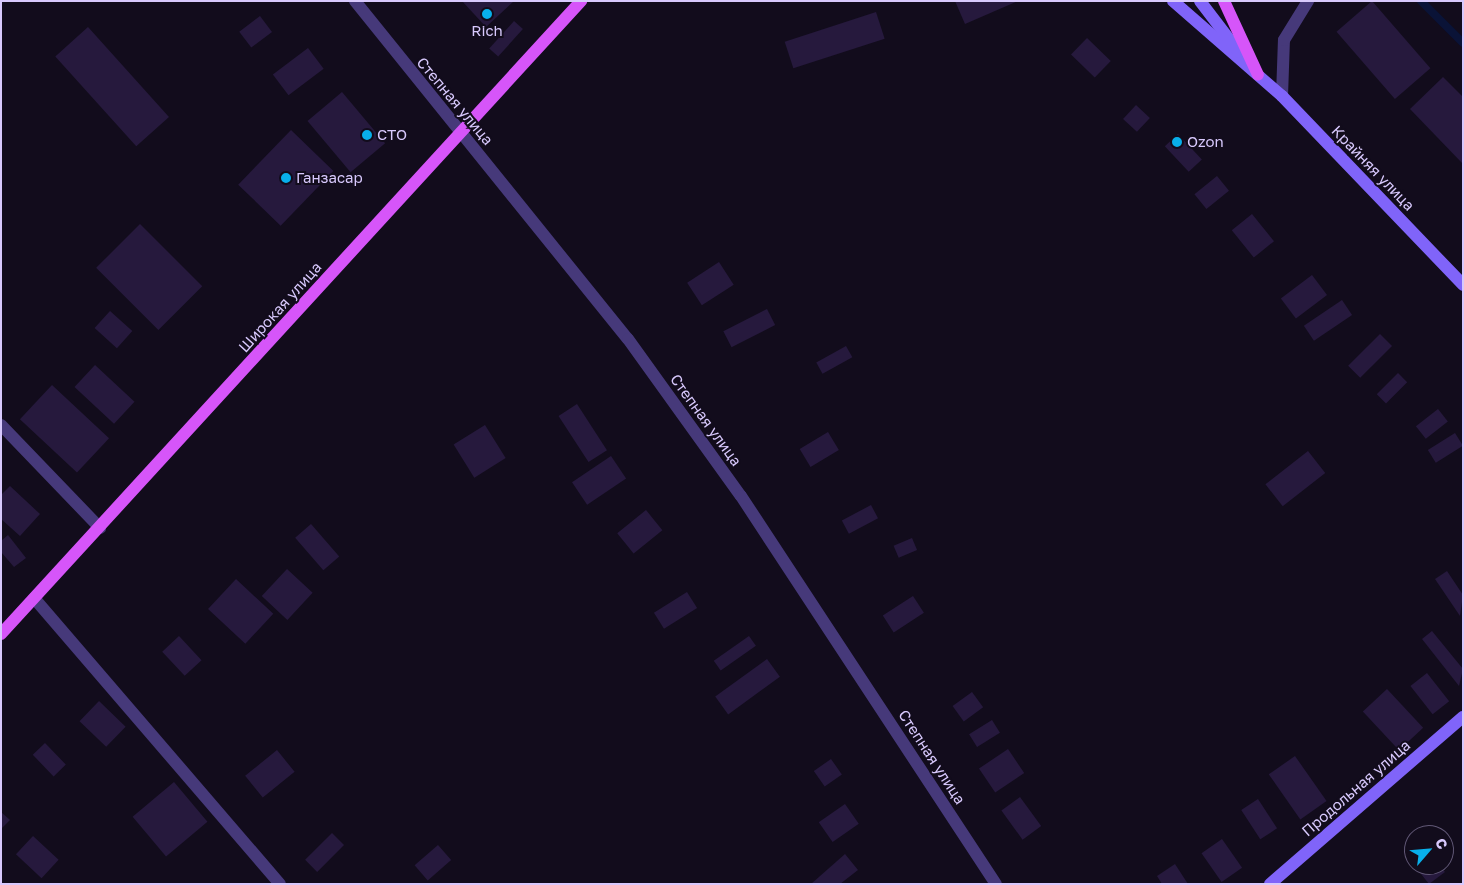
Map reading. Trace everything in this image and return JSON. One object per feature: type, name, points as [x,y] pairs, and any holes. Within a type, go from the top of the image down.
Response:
[{"type":"main road","name":"Широкая улица","points":[[1,634],[581,1]]},
{"type":"main road","points":[[1224,1],[1258,75]]},
{"type":"street","name":"Степная улица","points":[[355,1],[628,339],[741,496],[996,884]]},
{"type":"street","points":[[1173,1],[1258,75]]},
{"type":"street","points":[[1200,1],[1258,75]]},
{"type":"street","points":[[1282,96],[1284,40],[1308,1]]},
{"type":"street","name":"Крайняя улица","points":[[1258,75],[1282,96],[1463,285]]},
{"type":"street","points":[[1,425],[100,528]]},
{"type":"street","points":[[34,598],[280,884]]},
{"type":"street","name":"Продольная улица","points":[[1270,884],[1463,718]]},
{"type":"building","name":"Rich","points":[[462,1],[514,1],[486,27]]},
{"type":"building","points":[[955,1],[1018,1],[965,24]]},
{"type":"building","points":[[1372,1],[1430,68],[1395,99],[1337,32]]},
{"type":"building","points":[[876,12],[885,39],[793,68],[785,42]]},
{"type":"building","points":[[260,16],[272,32],[251,48],[239,32]]},
{"type":"building","points":[[514,21],[523,29],[498,57],[489,48]]},
{"type":"building","points":[[88,27],[169,117],[136,146],[55,56]]},
{"type":"building","points":[[1087,38],[1111,61],[1095,77],[1071,55]]},
{"type":"building","points":[[308,48],[324,69],[289,95],[273,74]]},
{"type":"building","points":[[1443,77],[1463,97],[1463,164],[1410,109]]},
{"type":"building","points":[[342,92],[385,143],[351,172],[308,121]]},
{"type":"building","points":[[1136,105],[1150,118],[1137,132],[1123,119]]},
{"type":"building","name":"Ганзасар","points":[[291,130],[333,171],[281,226],[238,185]]},
{"type":"building","points":[[1178,134],[1202,160],[1189,172],[1165,146]]},
{"type":"building","points":[[1217,176],[1229,191],[1206,209],[1194,194]]},
{"type":"building","points":[[1252,214],[1274,241],[1254,258],[1232,230]]},
{"type":"building","points":[[140,224],[202,286],[158,330],[96,268]]},
{"type":"building","points":[[719,262],[734,285],[702,305],[687,283]]},
{"type":"building","points":[[1312,275],[1327,295],[1296,318],[1281,298]]},
{"type":"building","points":[[1342,300],[1352,315],[1314,341],[1304,326]]},
{"type":"building","points":[[767,309],[775,325],[732,347],[723,331]]},
{"type":"building","points":[[110,311],[132,331],[117,348],[95,328]]},
{"type":"building","points":[[1380,334],[1392,346],[1360,378],[1348,366]]},
{"type":"building","points":[[846,346],[852,357],[823,374],[816,362]]},
{"type":"building","points":[[95,365],[134,402],[114,424],[75,387]]},
{"type":"building","points":[[1398,373],[1407,382],[1386,403],[1377,394]]},
{"type":"building","points":[[52,385],[109,438],[77,473],[20,419]]},
{"type":"building","points":[[577,404],[607,450],[589,462],[559,416]]},
{"type":"building","points":[[1438,409],[1448,422],[1426,439],[1416,426]]},
{"type":"building","points":[[485,425],[506,458],[474,478],[454,445]]},
{"type":"building","points":[[828,432],[839,450],[811,467],[800,449]]},
{"type":"building","points":[[1455,433],[1463,446],[1436,463],[1428,450]]},
{"type":"building","points":[[1308,451],[1325,473],[1283,506],[1265,484]]},
{"type":"building","points":[[611,456],[626,478],[587,505],[572,482]]},
{"type":"building","points":[[10,486],[40,514],[20,536],[1,519],[1,495]]},
{"type":"building","points":[[871,505],[878,518],[849,534],[842,520]]},
{"type":"building","points":[[646,510],[662,530],[634,553],[617,533]]},
{"type":"building","points":[[311,524],[339,556],[323,570],[295,538]]},
{"type":"building","points":[[8,535],[26,558],[14,567],[1,552],[1,541]]},
{"type":"building","points":[[912,538],[917,550],[899,558],[894,546]]},
{"type":"building","points":[[287,569],[313,593],[287,620],[262,596]]},
{"type":"building","points":[[1447,571],[1463,595],[1460,616],[1435,579]]},
{"type":"building","points":[[236,579],[273,614],[245,644],[208,609]]},
{"type":"building","points":[[687,592],[697,608],[664,629],[654,613]]},
{"type":"building","points":[[913,596],[924,613],[894,632],[883,616]]},
{"type":"building","points":[[1432,631],[1463,669],[1459,686],[1422,639]]},
{"type":"building","points":[[179,636],[202,660],[185,676],[162,652]]},
{"type":"building","points":[[749,636],[756,646],[721,670],[714,661]]},
{"type":"building","points":[[767,659],[780,677],[728,714],[715,697]]},
{"type":"building","points":[[1427,673],[1449,701],[1433,714],[1410,686]]},
{"type":"building","points":[[1387,689],[1423,728],[1399,750],[1363,712]]},
{"type":"building","points":[[972,692],[983,707],[964,721],[953,706]]},
{"type":"building","points":[[99,701],[126,727],[106,747],[80,721]]},
{"type":"building","points":[[992,720],[1000,733],[977,747],[969,734]]},
{"type":"building","points":[[45,743],[66,765],[54,776],[33,755]]},
{"type":"building","points":[[1008,749],[1024,773],[995,793],[979,769]]},
{"type":"building","points":[[277,750],[295,772],[263,798],[245,776]]},
{"type":"building","points":[[1295,756],[1327,801],[1300,819],[1269,774]]},
{"type":"building","points":[[831,759],[842,775],[825,787],[814,771]]},
{"type":"building","points":[[174,782],[207,822],[166,857],[133,817]]},
{"type":"building","points":[[1020,797],[1041,826],[1023,840],[1001,811]]},
{"type":"building","points":[[1258,799],[1277,828],[1260,839],[1241,810]]},
{"type":"building","points":[[845,804],[859,824],[833,842],[819,822]]},
{"type":"building","points":[[1,812],[10,820],[1,829]]},
{"type":"building","points":[[332,833],[344,845],[317,872],[305,860]]},
{"type":"building","points":[[33,836],[59,860],[42,878],[16,854]]},
{"type":"building","points":[[1222,839],[1242,868],[1222,882],[1202,853]]},
{"type":"building","points":[[438,845],[451,860],[428,880],[415,865]]},
{"type":"building","points":[[845,854],[858,870],[840,884],[811,884]]},
{"type":"building","points":[[1175,864],[1188,884],[1162,884],[1157,876]]},
{"type":"building","points":[[1422,875],[1441,875],[1429,884]]},
{"type":"waterway","points":[[1421,1],[1463,43]]},
{"type":"place","name":"Rich","points":[[487,14]]},
{"type":"place","name":"СТО","points":[[367,135]]},
{"type":"place","name":"Ozon","points":[[1177,142]]},
{"type":"place","name":"Ганзасар","points":[[286,178]]}]
